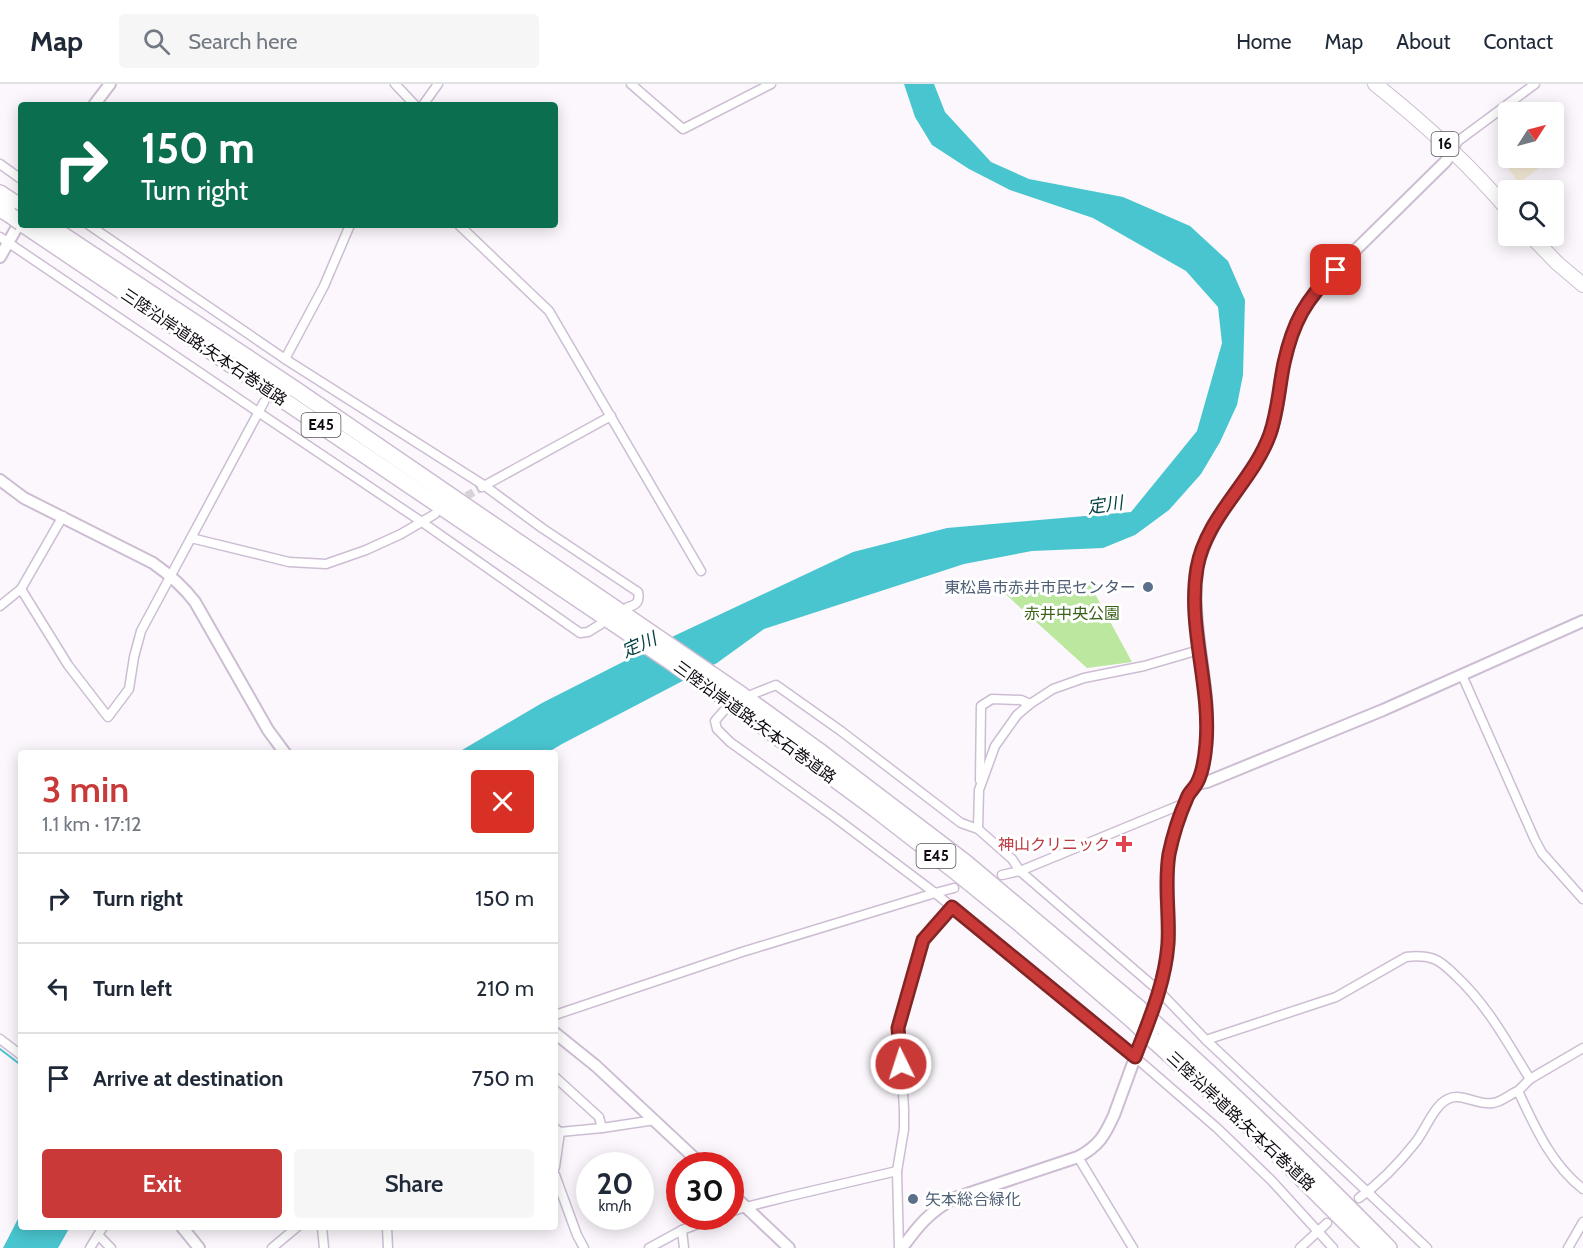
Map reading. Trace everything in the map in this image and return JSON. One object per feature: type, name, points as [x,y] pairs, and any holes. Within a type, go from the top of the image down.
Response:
[{"type":"highway","name":"三陸沿岸道路;矢本石巻道路","points":[[0,193],[18,217]]},
{"type":"highway","name":"三陸沿岸道路;矢本石巻道路","points":[[34,228],[738,700],[1062,959],[1136,1015],[1371,1248]]},
{"type":"highway","name":"三陸沿岸道路;矢本石巻道路","points":[[52,228],[282,381],[617,617]]},
{"type":"highway","name":"三陸沿岸道路;矢本石巻道路","points":[[1156,1033],[1210,1072],[1389,1248]]},
{"type":"highway","points":[[1260,1120],[1322,1173],[1402,1248]]},
{"type":"main road","name":"16","points":[[1376,84],[1404,106],[1469,166],[1498,199]]},
{"type":"main road","points":[[1541,246],[1583,285]]},
{"type":"street","points":[[96,102],[110,84]]},
{"type":"street","points":[[395,84],[412,102]]},
{"type":"street","points":[[425,102],[438,84]]},
{"type":"street","points":[[631,84],[683,129],[771,84]]},
{"type":"street","points":[[900,1248],[921,1222],[939,1206],[955,1198],[1078,1157],[1094,1147],[1106,1134],[1159,991],[1167,959],[1169,854],[1188,795],[1197,784],[1202,770],[1207,723],[1205,691],[1198,650],[1195,588],[1197,566],[1209,532],[1258,459],[1270,433],[1292,332],[1300,313],[1320,285],[1445,162],[1458,141],[1535,84]]},
{"type":"street","points":[[0,164],[18,177]]},
{"type":"street","points":[[0,256],[4,240],[18,217]]},
{"type":"street","points":[[4,240],[422,522],[580,633],[588,632],[617,617],[638,601],[638,592],[285,359],[93,228]]},
{"type":"street","points":[[285,359],[324,286],[349,228]]},
{"type":"street","points":[[462,228],[549,311],[701,571]]},
{"type":"street","points":[[21,589],[68,665],[108,717],[129,689],[141,631],[264,402]]},
{"type":"street","points":[[482,488],[611,416]]},
{"type":"street","points":[[0,480],[24,498],[153,563],[182,584],[195,602],[268,730],[283,750]]},
{"type":"street","points":[[191,538],[289,562],[326,564],[366,550],[401,534],[435,514]]},
{"type":"street","points":[[0,606],[21,589],[63,516]]},
{"type":"street","points":[[1197,784],[1207,782],[1383,710],[1583,621]]},
{"type":"street","points":[[980,790],[995,746],[1017,715],[1030,704],[1053,690],[1084,678],[1144,666],[1198,650]]},
{"type":"street","points":[[1462,675],[1534,840],[1542,853],[1583,899]]},
{"type":"street","points":[[1333,1248],[1271,1180],[1217,1128],[1135,1057],[935,893],[730,742],[717,729],[715,722],[738,700],[776,685],[841,731],[961,823],[978,829],[1012,859],[1020,871],[1159,991],[1206,1040],[1427,1248]]},
{"type":"street","points":[[978,829],[981,706],[992,699],[1021,700],[1030,704]]},
{"type":"street","points":[[1002,875],[1020,871],[1185,803]]},
{"type":"street","points":[[558,1014],[742,952],[954,888]]},
{"type":"street","points":[[900,1248],[897,1171],[904,1129],[904,1108],[898,1028],[923,940],[952,907]]},
{"type":"street","points":[[1206,1040],[1336,997],[1406,957],[1413,956],[1434,959],[1448,968],[1473,992],[1499,1028],[1530,1079]]},
{"type":"street","points":[[0,1039],[18,1053]]},
{"type":"street","points":[[558,1039],[596,1066],[688,1152]]},
{"type":"street","points":[[1359,1198],[1399,1162],[1417,1141],[1440,1104],[1446,1099],[1452,1097],[1493,1104],[1518,1091],[1530,1079],[1583,1048]]},
{"type":"street","points":[[558,1080],[599,1117],[602,1128]]},
{"type":"street","points":[[1518,1091],[1542,1141],[1569,1178],[1583,1189]]},
{"type":"street","points":[[558,1130],[602,1128],[655,1120]]},
{"type":"street","points":[[1078,1157],[1133,1248]]},
{"type":"street","points":[[746,1207],[897,1171]]},
{"type":"street","points":[[558,1183],[584,1248]]},
{"type":"street","points":[[746,1207],[789,1248]]},
{"type":"street","points":[[1568,1248],[1583,1222]]},
{"type":"street","points":[[1300,1248],[1327,1223]]},
{"type":"street","points":[[184,1230],[199,1248]]},
{"type":"street","points":[[272,1248],[293,1230]]},
{"type":"street","points":[[322,1230],[324,1248]]},
{"type":"street","points":[[387,1230],[388,1248]]},
{"type":"street","points":[[649,1248],[682,1230],[684,1248]]},
{"type":"street","points":[[90,1248],[101,1231],[111,1248]]},
{"type":"street","points":[[284,1238],[285,1248]]},
{"type":"shaded area","points":[[1508,168],[1539,168],[1523,180],[1517,180]]},
{"type":"green space","name":"赤井中央公園","points":[[1088,581],[1132,662],[1087,668],[1002,591]]},
{"type":"water","points":[[904,84],[934,84],[945,112],[991,162],[1029,179],[1123,197],[1190,226],[1228,261],[1245,300],[1243,375],[1237,405],[1220,442],[1201,474],[1169,510],[1135,535],[1103,548],[1032,551],[964,564],[764,629],[717,663],[552,750],[462,750],[542,703],[676,635],[853,552],[947,528],[1131,512],[1197,431],[1222,343],[1218,307],[1186,271],[1093,218],[1010,190],[969,169],[932,145],[915,117]]},
{"type":"water","points":[[18,1219],[18,1230],[68,1230],[58,1248],[3,1248]]},
{"type":"waterway","points":[[0,1049],[18,1063]]},
{"type":"tunnel","points":[[456,502],[479,489]]},
{"type":"place","name":"東松島市赤井市民センター","points":[[1148,587]]},
{"type":"place","name":"神山クリニック","points":[[1124,844]]},
{"type":"place","name":"矢本総合緑化","points":[[913,1199]]},
{"type":"route","points":[[901,1064],[898,1028],[923,940],[952,907],[1135,1057],[1159,991],[1167,959],[1169,854],[1188,795],[1197,784],[1202,770],[1206,745],[1207,711],[1198,650],[1196,612],[1197,566],[1209,532],[1258,459],[1270,433],[1284,363],[1292,332],[1300,313],[1320,285],[1336,270]]},
{"type":"water label","name":"定川","points":[[1105,505]]},
{"type":"water label","name":"定川","points":[[639,645]]}]
